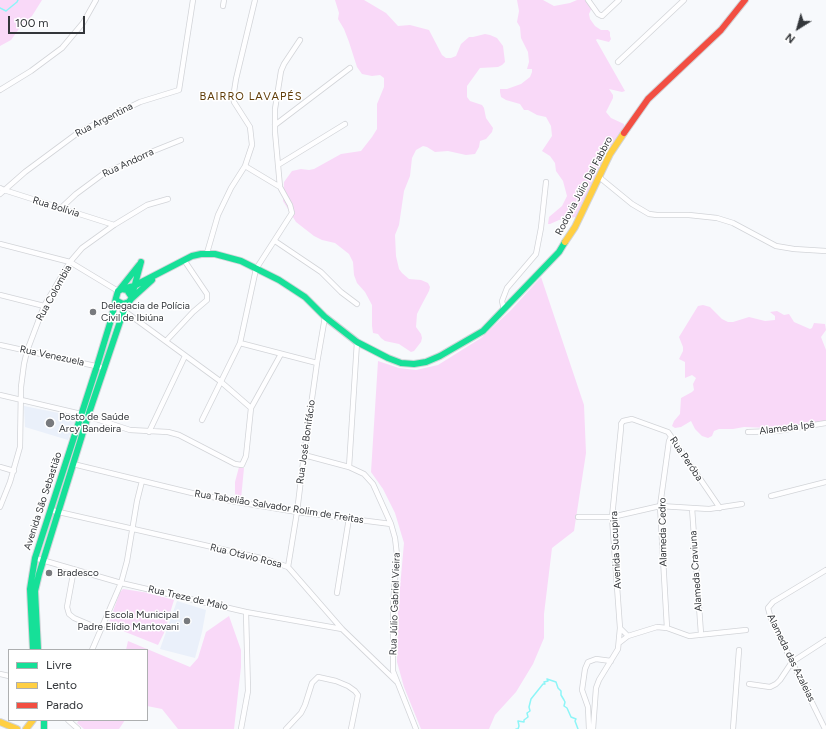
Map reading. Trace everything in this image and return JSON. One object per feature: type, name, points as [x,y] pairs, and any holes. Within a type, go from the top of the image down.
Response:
[{"type":"main road","name":"Rodovia Júlio Dal Fabbro","points":[[208,253],[241,261],[279,280],[316,307],[325,317],[357,342],[388,358],[401,363],[414,364],[426,362],[454,349],[477,334],[504,310],[559,252],[576,227],[610,154],[623,133],[648,99],[708,43],[733,17],[742,2]]},
{"type":"main road","points":[[118,294],[192,256],[208,253]]},
{"type":"main road","name":"Avenida São Sebastião","points":[[33,649],[30,614],[30,582],[35,558],[81,414],[101,367],[113,340],[123,310],[131,297],[141,262],[118,294],[106,339],[101,367],[88,416],[43,560],[37,583],[35,603],[38,649]]},
{"type":"main road","points":[[118,294],[127,290],[131,297],[160,272]]},
{"type":"main road","points":[[118,294],[123,304],[126,304]]},
{"type":"main road","points":[[106,339],[113,340]]},
{"type":"main road","points":[[59,482],[66,484]]},
{"type":"main road","points":[[30,582],[37,583]]},
{"type":"main road","points":[[0,722],[17,729]]},
{"type":"street","points":[[0,90],[31,71],[62,48],[83,23],[96,0]]},
{"type":"street","name":"Rua Argentina","points":[[1,191],[79,132],[140,102],[179,90],[185,42],[193,0]]},
{"type":"street","points":[[223,6],[224,0]]},
{"type":"street","points":[[208,253],[220,210],[231,188],[245,166],[252,145],[250,127],[237,108],[233,98],[255,0]]},
{"type":"street","points":[[588,0],[598,14],[604,15],[619,0]]},
{"type":"street","points":[[618,62],[684,0]]},
{"type":"street","points":[[280,187],[275,109],[281,71],[300,40]]},
{"type":"street","points":[[275,125],[350,68]]},
{"type":"street","points":[[278,165],[344,124]]},
{"type":"street","name":"Rua Andorra","points":[[60,208],[103,174],[151,152],[182,140]]},
{"type":"street","points":[[202,420],[240,343],[256,269],[292,212],[288,198],[280,187],[245,166]]},
{"type":"street","points":[[599,177],[632,204],[649,214],[688,215],[717,218],[733,223],[776,246],[794,250],[826,251]]},
{"type":"street","points":[[504,310],[502,301],[508,288],[536,254],[541,228],[546,182]]},
{"type":"street","name":"Rua Bolívia","points":[[1,191],[114,225]]},
{"type":"street","name":"Rua Colombia","points":[[0,507],[14,471],[20,447],[20,399],[27,351],[44,306],[70,262],[82,248],[114,225],[147,205],[168,199]]},
{"type":"street","points":[[275,240],[321,272],[341,292],[357,304]]},
{"type":"street","points":[[0,244],[70,262],[118,294],[123,310],[220,382],[251,408]]},
{"type":"street","points":[[166,341],[206,300],[207,297],[207,294],[184,260]]},
{"type":"street","points":[[0,295],[44,306]]},
{"type":"street","name":"Rua José Bonifácio","points":[[288,567],[325,317]]},
{"type":"street","points":[[349,467],[357,342]]},
{"type":"street","points":[[240,343],[317,363]]},
{"type":"street","name":"Rua Venezuela","points":[[0,345],[101,367]]},
{"type":"street","points":[[0,395],[81,414],[130,430],[168,432],[179,435],[235,464],[242,465],[246,456],[251,408],[280,354]]},
{"type":"street","points":[[150,432],[184,356]]},
{"type":"street","name":"Rua Peróba","points":[[621,424],[624,421],[632,419],[668,432],[720,508]]},
{"type":"street","name":"Alameda Ipê","points":[[748,432],[777,431],[826,423]]},
{"type":"street","name":"Avenida Sucupira","points":[[593,729],[596,688],[601,676],[618,649],[619,643],[620,628],[612,517],[621,424]]},
{"type":"street","name":"Alameda Cedro","points":[[667,628],[660,506],[671,437]]},
{"type":"street","name":"Rua Júlio Gabriel Vieira","points":[[304,455],[349,467],[364,474],[373,484],[391,524],[395,538],[397,555],[393,604],[393,672],[416,729]]},
{"type":"street","name":"Rua Tabelião Salvador Rolim de Freitas","points":[[73,464],[192,493],[297,512],[391,524]]},
{"type":"street","points":[[0,467],[14,471]]},
{"type":"street","points":[[92,649],[121,583],[127,561],[142,481]]},
{"type":"street","points":[[771,496],[826,482]]},
{"type":"street","points":[[578,517],[612,517],[660,506],[720,508],[742,504]]},
{"type":"street","name":"Alameda Craviuna","points":[[692,508],[701,634]]},
{"type":"street","name":"Rua Otávio Rosa","points":[[50,510],[264,559],[288,567],[342,629],[397,682]]},
{"type":"street","points":[[337,593],[349,518]]},
{"type":"street","name":"Rua Treze de Maio","points":[[35,558],[121,583],[246,612],[342,629]]},
{"type":"street","points":[[74,569],[67,607],[69,614],[74,618],[100,629]]},
{"type":"street","name":"Alameda das Azaleias","points":[[825,729],[771,619],[768,608],[773,602],[826,570]]},
{"type":"street","points":[[241,729],[248,691],[246,612]]},
{"type":"street","points":[[619,643],[628,636],[657,627],[667,628],[689,636],[746,630]]},
{"type":"street","points":[[620,628],[628,636]]},
{"type":"street","points":[[749,684],[770,687],[776,684],[792,662],[826,640]]},
{"type":"street","points":[[733,729],[739,650]]},
{"type":"street","points":[[589,729],[588,707],[582,690],[585,669],[588,662],[596,659],[611,661]]},
{"type":"street","points":[[286,729],[305,705],[312,683],[316,678],[325,678],[336,681],[355,691],[358,695],[351,729]]},
{"type":"street","points":[[69,721],[78,729]]},
{"type":"shaded area","points":[[0,0],[42,0],[32,16],[21,26],[11,40],[0,46]]},
{"type":"shaded area","points":[[335,0],[364,0],[386,13],[398,26],[410,25],[429,30],[442,55],[446,58],[456,56],[461,44],[469,37],[485,34],[490,35],[497,38],[503,46],[505,62],[498,67],[480,68],[467,86],[467,97],[470,101],[482,105],[486,118],[493,128],[492,132],[486,139],[480,141],[479,147],[475,154],[466,155],[448,151],[435,152],[423,146],[416,150],[412,158],[410,176],[404,191],[399,225],[395,235],[396,256],[399,269],[402,273],[409,279],[421,280],[428,283],[430,287],[417,314],[416,327],[421,334],[421,342],[414,351],[411,352],[399,344],[385,341],[378,334],[373,333],[372,305],[365,292],[357,283],[354,275],[353,262],[349,254],[335,243],[322,240],[314,236],[296,222],[283,201],[284,182],[292,171],[314,169],[341,154],[361,151],[377,129],[377,104],[384,87],[384,78],[380,75],[372,76],[362,74],[357,67],[344,29],[338,19],[339,13]]},
{"type":"shaded area","points":[[517,0],[543,0],[554,6],[577,0],[587,0],[593,5],[589,14],[590,19],[595,26],[601,30],[608,30],[610,32],[611,39],[609,42],[596,40],[625,91],[622,92],[609,89],[613,95],[613,98],[606,112],[611,118],[624,124],[624,127],[583,212],[576,217],[559,220],[550,224],[548,224],[549,217],[562,206],[567,196],[563,181],[556,171],[555,163],[550,156],[542,151],[552,136],[551,126],[546,117],[537,115],[528,110],[524,110],[520,104],[501,97],[500,92],[500,89],[507,89],[521,84],[530,77],[532,72],[532,69],[527,69],[529,62],[528,52],[521,38],[520,27],[517,22],[519,11]]},
{"type":"shaded area","points":[[541,277],[584,405],[586,453],[574,531],[552,548],[544,614],[544,638],[533,664],[516,692],[495,715],[489,729],[421,729],[404,687],[397,662],[398,610],[404,543],[395,513],[383,489],[371,472],[378,361],[399,368],[416,370],[438,365],[481,338],[511,310]]},
{"type":"shaded area","points":[[703,305],[710,307],[722,319],[728,322],[749,317],[765,321],[775,320],[775,316],[770,312],[777,311],[784,315],[789,314],[794,322],[810,329],[814,323],[825,324],[826,330],[821,337],[826,350],[826,422],[770,428],[744,427],[719,429],[714,431],[712,436],[708,438],[702,436],[695,429],[691,421],[681,427],[675,428],[672,426],[680,414],[681,398],[694,390],[693,384],[696,378],[692,375],[685,378],[685,362],[679,359],[683,351],[683,347],[679,337],[698,306]]},
{"type":"shaded area","name":"Posto de Saúde Arcy Bandeira","points":[[24,406],[74,416],[75,420],[68,440],[25,427]]},
{"type":"shaded area","points":[[239,467],[244,468],[241,499],[235,498],[235,482]]},
{"type":"shaded area","points":[[123,589],[149,593],[174,600],[164,633],[158,645],[108,625],[120,592]]},
{"type":"shaded area","name":"Escola Municipal Padre Elídio Mantovani","points":[[177,601],[206,610],[195,658],[160,649]]},
{"type":"shaded area","points":[[229,616],[241,650],[241,667],[234,729],[178,729],[162,709],[148,706],[148,649],[190,667],[198,658],[206,632]]},
{"type":"shaded area","points":[[128,641],[147,649],[126,649]]},
{"type":"shaded area","points":[[78,721],[124,721],[119,729],[84,729],[77,723]]},
{"type":"waterway","points":[[0,8],[6,11],[18,0]]},
{"type":"waterway","points":[[516,729],[518,729],[519,726],[518,721],[524,722],[524,720],[528,717],[527,713],[530,711],[529,707],[531,699],[543,684],[545,684],[544,682],[548,681],[547,679],[556,682],[565,702],[564,706],[567,708],[571,717],[576,719],[575,721],[578,729]]},
{"type":"traffic: fast","points":[[122,289],[134,286],[192,256],[201,254],[215,254],[241,261],[279,280],[305,297],[325,317],[357,342],[388,358],[401,363],[414,364],[426,362],[440,356],[483,331],[559,252],[565,242]]},
{"type":"traffic: fast","points":[[131,296],[127,290],[122,289],[118,291],[116,298],[117,301],[123,304],[129,302],[131,299],[141,262]]},
{"type":"traffic: fast","points":[[120,289],[139,265]]},
{"type":"traffic: fast","points":[[131,299],[152,280]]},
{"type":"traffic: fast","points":[[33,649],[30,589],[35,558],[97,366],[116,298]]},
{"type":"traffic: fast","points":[[38,649],[35,591],[39,574],[88,416],[126,304]]},
{"type":"traffic: fast","points":[[44,721],[44,729]]},
{"type":"traffic: slow","points":[[565,242],[575,227],[610,154],[624,133]]},
{"type":"traffic: slow","points":[[26,729],[32,721]]},
{"type":"traffic: slow","points":[[0,722],[17,729]]},
{"type":"traffic: jam","points":[[624,133],[648,99],[721,30],[745,0]]},
{"type":"place","name":"Delegacia de Polícia Civil de Ibiúna","points":[[93,312]]},
{"type":"place","name":"Posto de Saúde Arcy Bandeira","points":[[50,423]]},
{"type":"place","name":"Bradesco","points":[[49,573]]},
{"type":"place","name":"Escola Municipal Padre Elídio Mantovani","points":[[187,621]]},
{"type":"district","name":"BAIRRO LAVAPÉS","points":[[251,97]]}]
